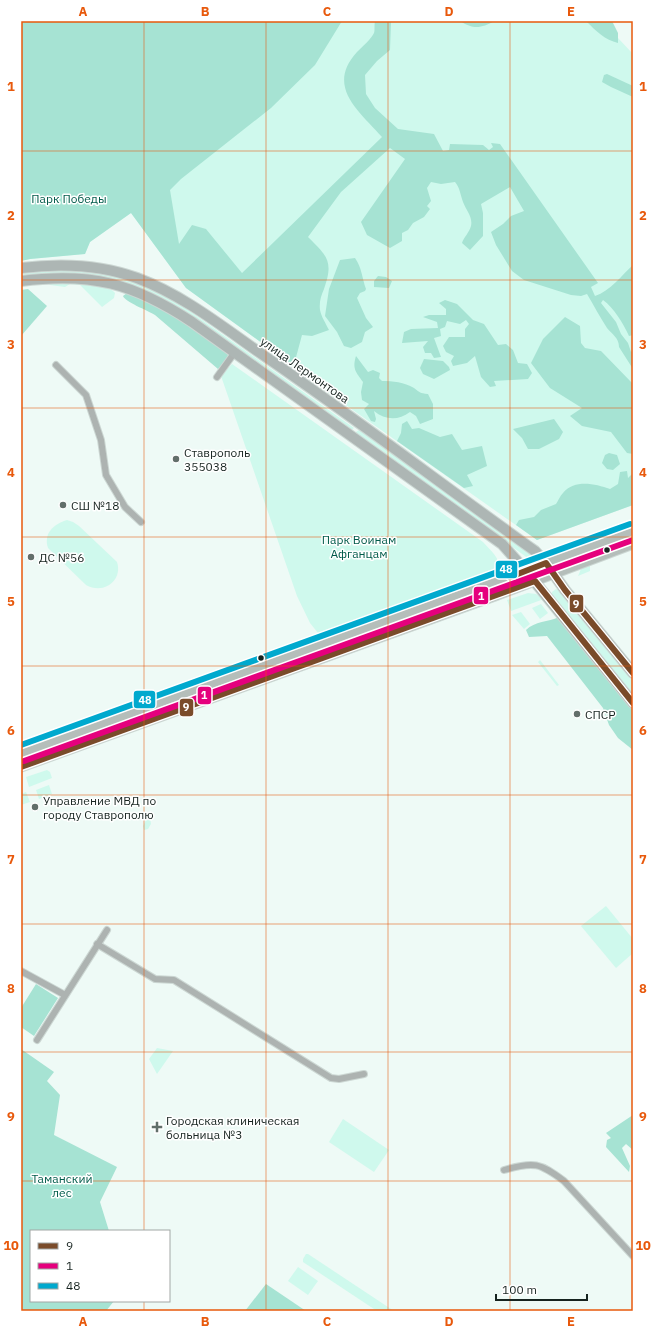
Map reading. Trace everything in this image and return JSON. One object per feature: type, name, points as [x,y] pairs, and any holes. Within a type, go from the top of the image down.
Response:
[{"type":"main road","name":"улица Лермонтова","points":[[21,268],[67,264],[92,266],[112,270],[157,286],[179,298],[282,368],[535,551],[633,674]]},
{"type":"main road","points":[[21,281],[51,278],[82,278],[109,283],[152,298],[172,309],[234,352],[350,437],[497,540],[507,549],[535,581],[633,702]]},
{"type":"main road","points":[[350,437],[359,424]]},
{"type":"main road","points":[[21,754],[182,694],[526,571],[633,531]]},
{"type":"main road","points":[[21,767],[535,581],[633,544]]},
{"type":"street","points":[[217,377],[234,352]]},
{"type":"street","points":[[56,365],[86,394],[101,440],[106,475],[125,507],[141,522]]},
{"type":"street","points":[[37,1040],[107,930]]},
{"type":"street","points":[[97,944],[155,980],[174,980],[331,1078],[339,1079],[364,1074]]},
{"type":"street","points":[[21,971],[65,995]]},
{"type":"street","points":[[504,1170],[525,1164],[533,1164],[552,1172],[564,1181],[633,1256]]},
{"type":"green space","name":"Парк Победы","points":[[21,21],[608,21],[618,38],[633,54],[633,505],[537,540],[340,401],[186,288],[131,213],[90,242],[85,254],[21,261]]},
{"type":"green space","name":"Парк Победы","points":[[21,21],[342,21],[315,65],[271,108],[181,179],[170,190],[179,244],[192,225],[206,229],[242,273],[382,137],[364,118],[349,98],[345,88],[344,77],[348,65],[357,52],[373,35],[375,21],[391,21],[390,50],[377,61],[365,75],[366,94],[375,108],[398,129],[434,134],[443,151],[449,150],[450,144],[483,145],[489,150],[493,147],[491,143],[500,144],[598,283],[591,287],[595,296],[611,287],[633,265],[633,335],[629,336],[618,316],[607,303],[603,300],[601,303],[616,322],[621,334],[628,343],[631,352],[633,350],[633,369],[619,347],[617,339],[607,328],[587,294],[581,296],[571,295],[524,280],[512,271],[496,245],[491,232],[503,224],[511,216],[524,211],[510,187],[481,204],[483,213],[483,236],[470,250],[462,243],[471,226],[471,220],[455,182],[441,184],[431,182],[427,188],[431,201],[427,206],[430,209],[424,217],[413,223],[408,230],[402,233],[402,241],[390,248],[367,235],[361,222],[405,159],[390,148],[341,192],[308,237],[320,249],[327,260],[327,280],[321,297],[320,310],[329,330],[312,336],[302,335],[295,361],[288,362],[186,288],[131,213],[90,242],[85,254],[21,261]]},
{"type":"green space","points":[[460,21],[495,21],[486,25],[474,27]]},
{"type":"green space","points":[[612,21],[618,33],[618,43],[601,35],[587,22]]},
{"type":"green space","points":[[607,74],[633,86],[633,97],[602,82],[604,75]]},
{"type":"green space","points":[[355,258],[361,269],[366,289],[360,293],[357,298],[366,318],[373,327],[365,332],[362,342],[351,348],[344,346],[337,332],[325,316],[329,289],[340,260]]},
{"type":"green space","points":[[67,269],[100,273],[128,279],[177,302],[354,428],[351,430],[184,311],[146,290],[118,281],[77,274],[35,274],[21,276],[21,272]]},
{"type":"green space","points":[[378,276],[386,277],[392,281],[389,288],[374,287],[374,281]]},
{"type":"green space","points":[[48,282],[63,282],[105,287],[115,293],[114,298],[102,307],[80,285],[70,284],[65,287],[50,285]]},
{"type":"green space","points":[[28,289],[47,306],[21,336],[21,290]]},
{"type":"green space","points":[[127,293],[144,298],[181,320],[225,351],[228,355],[227,359],[218,369],[155,315],[125,298],[123,296]]},
{"type":"green space","points":[[445,300],[457,304],[473,320],[484,324],[498,345],[506,344],[513,350],[518,363],[527,364],[532,373],[528,379],[494,381],[496,386],[490,387],[481,377],[475,356],[467,363],[453,366],[451,361],[454,356],[446,352],[443,346],[449,337],[465,337],[465,329],[469,324],[466,320],[460,324],[447,321],[445,327],[440,329],[441,336],[434,338],[441,357],[434,358],[431,353],[425,353],[423,347],[428,341],[402,343],[404,332],[411,329],[438,328],[437,322],[423,317],[429,315],[446,315],[446,309],[439,303]]},
{"type":"green space","points":[[565,317],[580,326],[581,343],[585,348],[601,351],[633,384],[633,454],[627,453],[611,432],[582,426],[570,416],[582,408],[550,388],[531,363],[543,339]]},
{"type":"green space","points":[[356,356],[368,372],[373,370],[380,373],[379,378],[382,381],[402,383],[420,392],[428,394],[433,404],[433,419],[420,424],[416,416],[410,412],[401,417],[387,418],[374,411],[376,419],[375,422],[371,421],[364,409],[369,404],[362,400],[361,392],[363,382],[357,373],[354,364]]},
{"type":"green space","points":[[424,359],[443,361],[450,370],[434,379],[423,374],[420,368]]},
{"type":"green space","name":"Парк Воинам Афганцам","points":[[232,364],[483,542],[494,554],[498,562],[498,577],[322,638],[310,623],[297,596],[221,376]]},
{"type":"green space","points":[[554,419],[563,432],[559,439],[539,449],[528,449],[522,438],[513,429]]},
{"type":"green space","points":[[407,421],[412,429],[419,428],[440,437],[452,434],[462,450],[482,446],[487,466],[467,475],[473,486],[464,488],[397,441],[401,433],[402,424]]},
{"type":"green space","points":[[359,430],[533,554],[529,559],[356,434]]},
{"type":"green space","points":[[609,453],[617,455],[620,464],[613,470],[607,469],[602,463],[605,455]]},
{"type":"green space","points":[[627,471],[628,478],[633,473],[633,505],[537,540],[516,525],[519,520],[534,517],[541,510],[556,504],[563,493],[573,486],[579,484],[592,484],[610,489],[618,484],[620,472]]},
{"type":"green space","points":[[67,520],[79,526],[117,562],[117,575],[115,580],[110,584],[99,588],[93,588],[86,585],[48,548],[48,534],[58,524]]},
{"type":"green space","points":[[633,535],[633,539],[565,564],[565,560]]},
{"type":"green space","points":[[587,565],[590,565],[590,571],[578,576],[581,569]]},
{"type":"green space","points":[[506,583],[507,587],[194,700],[193,696]]},
{"type":"green space","points":[[556,589],[559,590],[633,681],[633,695],[552,595],[552,592]]},
{"type":"green space","points":[[528,593],[536,594],[544,599],[511,611],[507,600]]},
{"type":"green space","points":[[541,604],[548,613],[540,619],[532,608]]},
{"type":"green space","points":[[521,612],[530,624],[524,629],[512,615]]},
{"type":"green space","points":[[559,617],[633,708],[633,750],[618,738],[609,725],[603,708],[547,636],[529,637],[526,630],[533,625]]},
{"type":"green space","points":[[540,660],[559,685],[557,686],[538,662]]},
{"type":"green space","points":[[176,702],[177,706],[21,763],[21,758]]},
{"type":"green space","points":[[47,770],[50,772],[52,778],[29,787],[26,777]]},
{"type":"green space","points":[[49,785],[52,794],[39,799],[36,790]]},
{"type":"green space","points":[[26,792],[30,802],[21,805],[21,794]]},
{"type":"green space","points":[[147,818],[150,818],[151,824],[148,829],[144,830],[143,826]]},
{"type":"green space","points":[[606,906],[633,939],[633,953],[616,968],[581,926]]},
{"type":"green space","points":[[36,984],[58,998],[34,1036],[21,1027],[21,1008]]},
{"type":"green space","points":[[157,1048],[173,1051],[157,1074],[149,1059]]},
{"type":"green space","name":"Таманский лес","points":[[21,1049],[54,1072],[47,1081],[60,1095],[54,1135],[117,1167],[100,1202],[109,1230],[30,1230],[30,1302],[113,1302],[106,1311],[21,1311]]},
{"type":"green space","points":[[633,1115],[633,1150],[626,1144],[622,1148],[630,1166],[629,1172],[606,1147],[607,1140],[611,1138],[606,1133]]},
{"type":"green space","points":[[343,1119],[389,1150],[374,1172],[329,1142]]},
{"type":"green space","points":[[306,1254],[394,1311],[377,1311],[303,1262]]},
{"type":"green space","points":[[298,1267],[318,1281],[308,1295],[288,1281]]},
{"type":"green space","points":[[266,1284],[306,1311],[245,1311]]},
{"type":"transit line","name":"48","points":[[21,745],[630,524]]},
{"type":"transit line","name":"1","points":[[24,761],[633,540]]},
{"type":"transit line","name":"9","points":[[510,577],[546,563],[565,590],[633,673]]},
{"type":"transit line","name":"9","points":[[21,767],[535,581],[633,703]]},
{"type":"place","name":"Ставрополь 355038","points":[[176,459]]},
{"type":"place","name":"СШ №18","points":[[63,505]]},
{"type":"place","name":"ДС №56","points":[[31,557]]},
{"type":"place","name":"СПСР","points":[[577,714]]},
{"type":"place","name":"Управление МВД по городу Ставрополю","points":[[35,807]]},
{"type":"place","name":"Городская клиническая больница №3","points":[[157,1127]]}]
